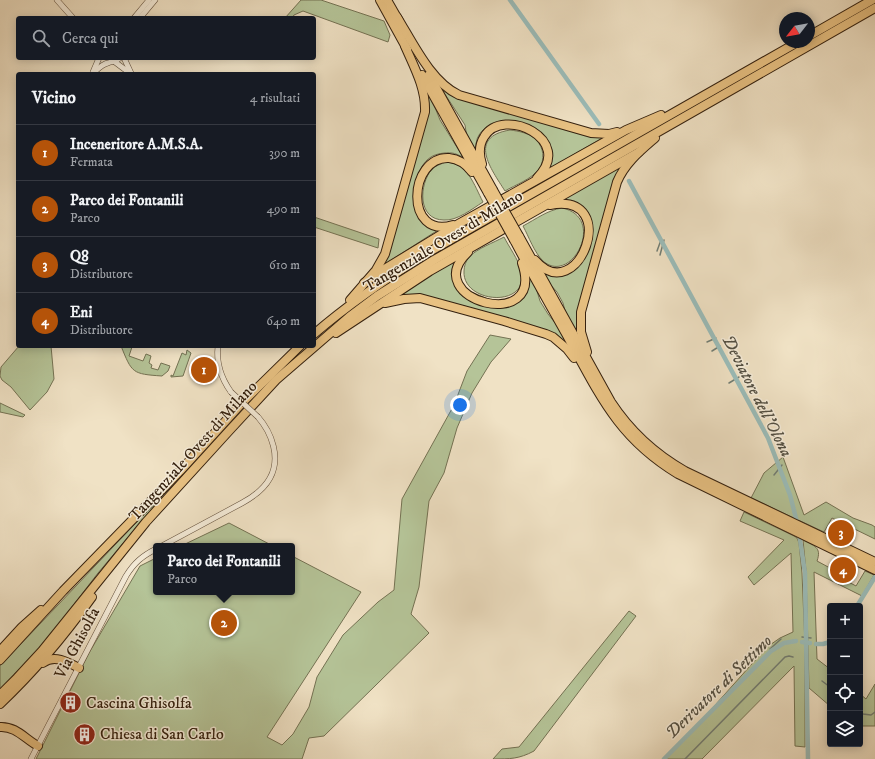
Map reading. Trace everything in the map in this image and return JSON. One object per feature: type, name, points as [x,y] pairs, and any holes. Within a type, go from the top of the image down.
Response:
[{"type":"highway","points":[[380,0],[516,238],[595,380],[608,409],[619,424],[650,455],[678,474],[753,507],[806,533],[875,562]]},
{"type":"highway","points":[[815,33],[872,0]]},
{"type":"highway","points":[[389,2],[490,192]]},
{"type":"highway","name":"Tangenziale Ovest di Milano","points":[[316,344],[348,317],[407,276],[875,8]]},
{"type":"highway","points":[[397,17],[429,67],[441,83],[452,92],[591,133],[609,134],[626,130]]},
{"type":"highway","points":[[338,313],[380,263],[387,249],[425,112],[422,89],[405,46]]},
{"type":"highway","name":"Tangenziale Ovest di Milano","points":[[316,332],[338,313],[373,287],[429,252],[787,48]]},
{"type":"highway","points":[[364,283],[460,223],[626,130],[692,102]]},
{"type":"highway","points":[[316,345],[380,305],[430,271],[639,152],[672,124]]},
{"type":"highway","points":[[490,192],[479,152],[482,139],[491,129],[499,126],[506,125],[524,127],[539,136],[545,144],[548,152],[547,163],[541,174],[532,182]]},
{"type":"highway","points":[[595,380],[581,332],[581,312],[618,182],[621,174],[639,152]]},
{"type":"highway","points":[[460,223],[450,226],[437,226],[431,224],[421,214],[417,201],[418,187],[428,166],[442,159],[452,158],[462,162],[490,192]]},
{"type":"highway","points":[[516,238],[536,261],[547,269],[560,272],[568,270],[578,262],[586,249],[589,236],[586,216],[578,208],[572,205],[558,204],[546,206]]},
{"type":"highway","points":[[474,247],[464,257],[458,267],[457,278],[459,285],[473,299],[490,304],[505,303],[516,299],[525,284],[525,271],[516,238]]},
{"type":"highway","points":[[380,305],[404,298],[420,298],[546,334],[560,342],[595,380]]},
{"type":"highway","name":"Tangenziale Ovest di Milano","points":[[0,660],[63,591],[142,511],[241,404],[298,348]]},
{"type":"highway","name":"Tangenziale Ovest di Milano","points":[[0,695],[42,651],[146,522],[276,380],[312,348]]},
{"type":"highway","points":[[806,533],[875,570]]},
{"type":"highway","points":[[32,673],[89,602],[116,560]]},
{"type":"highway","points":[[0,651],[30,619],[63,591]]},
{"type":"highway","points":[[0,704],[47,660],[53,659],[65,661],[79,668]]},
{"type":"highway","points":[[0,727],[6,726],[16,730],[38,746]]},
{"type":"street","points":[[57,0],[71,16]]},
{"type":"street","points":[[136,16],[149,0]]},
{"type":"street","points":[[142,16],[155,0]]},
{"type":"street","points":[[93,72],[99,60]]},
{"type":"street","points":[[106,60],[129,72]]},
{"type":"street","points":[[95,72],[116,60]]},
{"type":"street","points":[[125,60],[131,72]]},
{"type":"street","points":[[168,543],[242,504],[258,492],[270,478],[273,470],[273,443],[267,429],[258,417],[231,392],[220,372],[218,348]]},
{"type":"street","name":"Via Ghisolfa","points":[[31,759],[131,569],[140,558],[153,551]]},
{"type":"green space","points":[[301,0],[321,0],[384,21],[390,35],[388,42],[303,11],[293,16],[287,16]]},
{"type":"green space","points":[[441,88],[454,97],[591,136],[604,137],[547,170],[546,138],[533,127],[525,124],[516,122],[499,122],[491,125],[484,129],[478,137],[475,151],[468,144],[465,125]]},
{"type":"green space","points":[[428,94],[440,120],[463,157],[453,153],[444,153],[433,156],[425,162],[417,177],[414,205],[416,213],[420,219],[428,226],[438,230],[382,266],[428,111]]},
{"type":"green space","points":[[510,130],[531,136],[541,146],[543,158],[536,173],[505,191],[489,164],[486,155],[486,147],[489,139],[497,134]]},
{"type":"green space","points":[[446,162],[454,163],[465,171],[473,182],[483,202],[459,217],[449,220],[435,218],[429,214],[425,208],[423,200],[423,192],[428,175],[436,166]]},
{"type":"green space","points":[[622,166],[579,335],[567,318],[563,303],[557,292],[548,282],[542,269],[573,269],[584,259],[586,212],[575,202],[563,199]]},
{"type":"green space","points":[[562,208],[575,214],[582,224],[583,235],[580,247],[574,258],[565,265],[554,266],[543,261],[534,249],[523,226],[547,213]]},
{"type":"green space","points":[[316,218],[379,239],[378,248],[316,228]]},
{"type":"green space","points":[[504,237],[520,266],[521,283],[516,291],[507,296],[496,298],[473,290],[466,282],[464,267],[469,257],[477,251]]},
{"type":"green space","points":[[458,259],[455,265],[457,286],[505,306],[528,282],[528,276],[530,276],[540,301],[568,345],[560,339],[401,296],[400,294]]},
{"type":"green space","points":[[490,335],[511,339],[491,362],[472,393],[457,428],[444,473],[429,501],[419,587],[411,614],[429,633],[324,736],[309,738],[302,759],[36,759],[89,653],[140,566],[153,560],[153,595],[295,595],[295,558],[361,592],[267,737],[282,745],[293,734],[309,707],[317,677],[343,635],[378,602],[394,590],[402,499],[454,405],[467,371]]},
{"type":"green space","points":[[17,348],[51,348],[54,379],[47,392],[30,410],[11,387],[2,380],[0,376],[1,367]]},
{"type":"green space","points":[[122,348],[132,348],[129,356],[143,361],[146,354],[151,356],[149,363],[152,365],[151,368],[158,370],[161,363],[170,366],[168,371],[162,376],[139,373],[131,367]]},
{"type":"green space","points":[[187,350],[191,353],[183,376],[171,377],[171,375],[173,376],[182,353],[186,355]]},
{"type":"green space","points":[[0,403],[25,415],[23,417],[0,412]]},
{"type":"green space","points":[[783,457],[804,515],[826,502],[853,518],[875,527],[875,539],[832,518],[824,532],[751,498],[764,473]]},
{"type":"green space","points":[[171,486],[98,573],[45,642],[0,689],[0,666]]},
{"type":"green space","points":[[744,512],[794,536],[797,538],[799,543],[802,573],[805,645],[805,747],[795,746],[794,666],[702,759],[662,759],[708,713],[767,647],[780,638],[793,632],[791,553],[754,585],[748,577],[784,540],[740,521]]},
{"type":"green space","points":[[229,523],[267,543],[187,543]]},
{"type":"green space","points":[[803,540],[818,550],[817,561],[830,568],[830,572],[856,586],[865,571],[874,575],[862,596],[814,572],[817,659],[827,667],[827,703],[809,688],[806,571]]},
{"type":"green space","points":[[629,611],[636,616],[534,751],[524,756],[514,758],[493,759],[502,749],[519,747]]},
{"type":"green space","points":[[875,684],[875,726],[863,726],[863,696],[866,699]]},
{"type":"waterway","name":"Deviatore dell'Olona","points":[[510,0],[599,124]]},
{"type":"waterway","name":"Deviatore dell'Olona","points":[[629,181],[768,438],[790,495],[798,526]]},
{"type":"waterway","points":[[657,251],[661,240]]},
{"type":"waterway","name":"Deviatore dell'Olona","points":[[660,255],[664,240]]},
{"type":"waterway","name":"Deviatore dell'Olona","points":[[707,342],[716,338]]},
{"type":"waterway","name":"Deviatore dell'Olona","points":[[712,351],[720,346]]},
{"type":"waterway","name":"Deviatore dell'Olona","points":[[729,383],[739,377]]},
{"type":"waterway","name":"Deviatore dell'Olona","points":[[774,475],[782,465]]},
{"type":"waterway","name":"Deviatore dell'Olona","points":[[799,533],[805,573],[808,759]]},
{"type":"waterway","name":"Derivatore di Settimo","points":[[859,603],[875,577]]},
{"type":"waterway","name":"Deviatore dell'Olona","points":[[802,637],[811,638]]},
{"type":"waterway","name":"Derivatore di Settimo","points":[[771,651],[770,649],[781,639]]},
{"type":"waterway","name":"Derivatore di Settimo","points":[[664,759],[771,651],[784,643],[796,641]]},
{"type":"waterway","name":"Deviatore dell'Olona","points":[[802,642],[810,643]]},
{"type":"waterway","name":"Derivatore di Settimo","points":[[816,644],[827,643]]},
{"type":"waterway","points":[[685,759],[785,657],[793,657]]},
{"type":"waterway","points":[[822,681],[827,685]]},
{"type":"waterway","points":[[863,714],[871,715],[875,712]]},
{"type":"place","name":"Inceneritore A.M.S.A.","points":[[204,370]]},
{"type":"place","name":"Q8","points":[[841,533]]},
{"type":"place","name":"Eni","points":[[843,570]]},
{"type":"place","name":"Parco dei Fontanili","points":[[224,623]]},
{"type":"place","name":"Cascina Ghisolfa","points":[[70,703]]},
{"type":"place","name":"Chiesa di San Carlo","points":[[85,734]]}]
